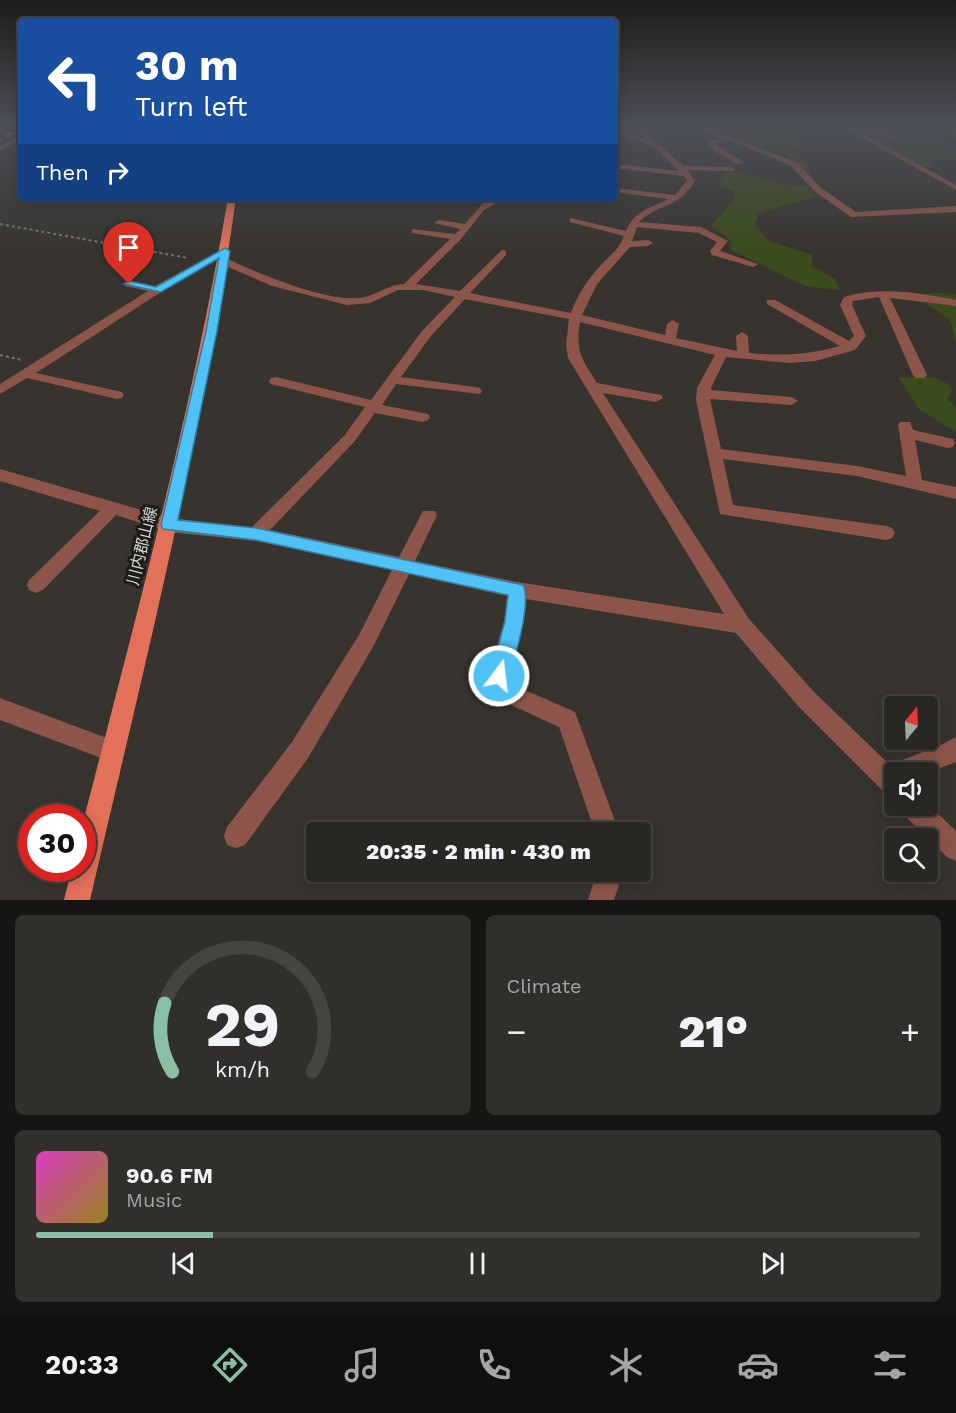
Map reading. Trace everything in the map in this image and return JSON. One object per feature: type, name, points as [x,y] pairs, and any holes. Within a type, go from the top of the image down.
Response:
[{"type":"main road","name":"川内郡山線","points":[[77,900],[169,525],[212,331],[232,201]]},
{"type":"street","points":[[629,167],[684,171],[731,169]]},
{"type":"street","points":[[679,167],[691,181],[685,193],[640,216],[622,251],[589,286],[575,317],[570,341],[574,358],[742,625],[806,699],[884,770]]},
{"type":"street","points":[[797,167],[817,189],[854,215],[956,209]]},
{"type":"street","points":[[918,167],[956,188]]},
{"type":"street","points":[[618,190],[678,198]]},
{"type":"street","points":[[408,286],[458,237],[481,207],[490,201]]},
{"type":"street","points":[[573,220],[629,234],[648,243]]},
{"type":"street","points":[[439,222],[467,227]]},
{"type":"street","points":[[629,234],[701,230],[723,241],[715,251],[716,253],[753,264]]},
{"type":"street","points":[[415,231],[458,237]]},
{"type":"street","points":[[256,534],[349,439],[395,380],[426,334],[502,253]]},
{"type":"street","points":[[0,390],[204,261],[224,256],[276,284],[347,302],[366,301],[396,287],[408,286],[575,317],[722,353],[743,356],[790,359],[815,357],[851,347],[860,336],[848,310],[848,299],[857,296],[884,296],[956,303]]},
{"type":"street","points":[[129,284],[158,290]]},
{"type":"street","points":[[884,296],[920,375]]},
{"type":"street","points":[[771,302],[851,347]]},
{"type":"street","points":[[670,340],[673,324]]},
{"type":"street","points":[[742,336],[743,356]]},
{"type":"street","points":[[722,353],[704,388],[704,394],[726,510],[886,533]]},
{"type":"street","points":[[25,374],[117,395]]},
{"type":"street","points":[[395,380],[475,391]]},
{"type":"street","points":[[276,381],[423,417]]},
{"type":"street","points":[[594,387],[656,398]]},
{"type":"street","points":[[704,394],[790,401]]},
{"type":"street","points":[[915,483],[905,429],[948,442]]},
{"type":"street","points":[[715,453],[857,471],[956,493]]},
{"type":"street","points":[[0,475],[169,525],[256,534],[518,590],[742,625]]},
{"type":"street","points":[[36,585],[113,508]]},
{"type":"street","points":[[236,836],[300,750],[366,641],[429,515]]},
{"type":"street","points":[[518,590],[514,621],[499,676],[517,697],[567,720],[603,822]]},
{"type":"street","points":[[0,709],[112,751]]},
{"type":"street","points":[[930,762],[956,748]]},
{"type":"street","points":[[923,816],[956,848]]},
{"type":"street","points":[[601,900],[607,882]]},
{"type":"path","points":[[0,224],[204,261]]},
{"type":"green space","points":[[801,167],[809,167],[810,177]]},
{"type":"green space","points":[[740,172],[783,184],[808,187],[818,196],[759,213],[755,225],[769,241],[812,255],[812,266],[835,279],[840,290],[805,286],[731,250],[731,241],[711,226],[735,198],[734,191],[719,186],[724,173]]},
{"type":"green space","points":[[920,294],[956,295],[956,343],[950,320],[927,304]]},
{"type":"green space","points":[[898,377],[935,378],[950,385],[952,392],[947,399],[956,407],[956,432],[919,409]]},
{"type":"route","points":[[129,284],[158,290],[204,261],[225,251],[212,331],[169,525],[256,534],[518,590],[514,621],[499,676]]}]
